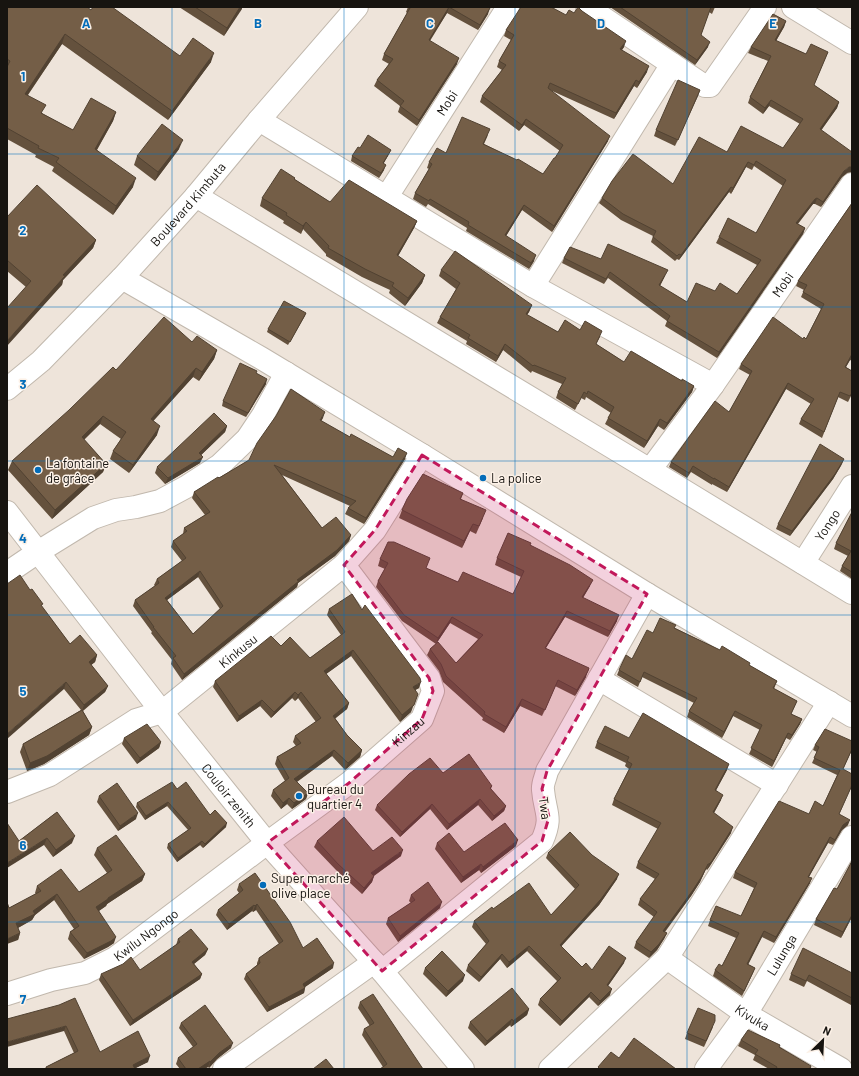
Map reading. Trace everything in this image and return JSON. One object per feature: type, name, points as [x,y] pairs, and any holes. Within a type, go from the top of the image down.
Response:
[{"type":"street","name":"Boulevard Kimbuta","points":[[7,389],[41,361],[122,278],[196,196],[259,120],[357,7]]},
{"type":"street","name":"Mobi","points":[[386,198],[508,7]]},
{"type":"street","points":[[587,7],[705,86],[710,86],[765,7]]},
{"type":"street","points":[[793,7],[852,43]]},
{"type":"street","points":[[533,286],[672,64]]},
{"type":"street","points":[[259,120],[533,286],[713,385]]},
{"type":"street","name":"Mobi","points":[[650,470],[713,385],[852,184]]},
{"type":"street","points":[[196,196],[852,593]]},
{"type":"street","points":[[122,278],[286,373],[647,594],[852,716]]},
{"type":"street","points":[[7,573],[93,518],[116,510],[160,501],[186,487],[220,465],[246,439],[263,415],[286,373]]},
{"type":"street","name":"Kinkusu","points":[[7,792],[50,775],[136,720],[162,712],[344,565],[375,530],[422,455]]},
{"type":"street","name":"Yongo","points":[[803,563],[852,486]]},
{"type":"street","name":"Couloir zenith","points":[[7,512],[162,712],[266,842],[378,967],[463,1069]]},
{"type":"street","name":"Kinzau","points":[[266,842],[349,783],[422,719],[433,691],[429,678],[344,565]]},
{"type":"street","name":"Twa","points":[[378,967],[542,841],[547,830],[549,817],[542,789],[547,771],[647,594]]},
{"type":"street","points":[[599,679],[777,785]]},
{"type":"street","points":[[550,1069],[667,958],[829,702]]},
{"type":"street","name":"Lulunga","points":[[706,1069],[746,1014],[852,839]]},
{"type":"street","name":"Kwilu Ngongo","points":[[7,994],[51,980],[85,973],[115,958],[266,842]]},
{"type":"street","name":"Kivuka","points":[[667,958],[746,1014],[841,1069]]},
{"type":"street","points":[[224,1069],[378,967]]},
{"type":"highlighted area","points":[[422,455],[647,594],[547,771],[542,789],[549,817],[542,841],[382,971],[267,843],[349,783],[422,719],[433,691],[429,678],[344,565],[375,530]]},
{"type":"building","points":[[7,7],[87,7],[91,10],[93,7],[112,7],[180,56],[193,38],[214,53],[172,111],[65,34],[25,94],[46,105],[41,113],[73,130],[91,98],[116,112],[95,149],[136,178],[116,206],[56,162],[59,158],[38,148],[39,146],[7,128],[7,67],[10,61],[7,59]]},
{"type":"building","points":[[195,7],[240,7],[227,28]]},
{"type":"building","points":[[410,7],[449,7],[429,40],[459,58],[419,120],[400,106],[404,101],[377,80],[393,59],[384,54]]},
{"type":"building","points":[[449,7],[488,7],[490,8],[480,25]]},
{"type":"building","points":[[521,7],[551,7],[566,15],[569,10],[574,13],[578,7],[626,41],[620,49],[649,66],[639,82],[636,80],[616,113],[550,83],[548,88],[610,136],[554,226],[524,205],[505,235],[536,255],[531,263],[468,225],[469,222],[430,199],[429,201],[415,193],[432,164],[429,162],[437,148],[446,153],[462,117],[490,129],[483,144],[517,160],[518,159],[543,174],[563,145],[526,119],[522,125],[482,96],[506,65],[499,61],[514,35],[506,30]]},
{"type":"building","points":[[620,7],[711,7],[701,35],[710,42],[697,60]]},
{"type":"building","points":[[773,14],[786,21],[775,40],[806,54],[811,44],[828,52],[814,85],[839,102],[820,129],[852,152],[852,167],[849,167],[844,171],[823,202],[817,198],[815,199],[796,223],[805,228],[719,352],[667,321],[670,316],[610,272],[606,279],[564,258],[570,247],[601,259],[608,244],[668,270],[659,285],[687,302],[696,283],[715,291],[720,283],[737,294],[761,260],[719,237],[728,218],[756,233],[786,180],[756,161],[754,165],[748,162],[733,188],[731,187],[681,255],[679,254],[677,256],[653,237],[656,231],[623,214],[602,198],[612,181],[633,154],[673,184],[699,137],[727,152],[741,126],[783,148],[803,119],[771,100],[765,108],[750,97],[771,56],[751,47]]},
{"type":"building","points":[[678,80],[700,90],[678,140],[656,130]]},
{"type":"building","points":[[162,124],[183,140],[158,172],[137,156]]},
{"type":"building","points":[[368,135],[391,150],[383,163],[386,165],[381,173],[352,156],[358,147],[360,148]]},
{"type":"building","points":[[281,169],[330,202],[349,180],[417,221],[397,255],[425,275],[408,298],[392,286],[394,283],[365,269],[328,248],[329,246],[306,222],[303,226],[286,215],[287,213],[262,198]]},
{"type":"building","points":[[37,185],[96,240],[63,275],[65,276],[7,341],[7,308],[31,281],[7,260],[7,217]]},
{"type":"building","points":[[852,203],[852,354],[845,367],[852,371],[852,393],[850,396],[840,392],[824,432],[801,419],[814,399],[788,383],[729,487],[693,466],[689,473],[671,462],[715,401],[729,412],[752,371],[741,364],[773,317],[803,339],[804,337],[806,339],[824,304],[803,292],[807,285],[798,281]]},
{"type":"building","points":[[455,251],[532,305],[526,314],[558,332],[565,320],[580,330],[585,321],[602,331],[596,344],[624,362],[631,351],[682,381],[682,379],[694,386],[667,423],[660,419],[647,441],[608,418],[614,407],[588,391],[587,394],[584,392],[578,404],[558,392],[566,378],[534,365],[533,366],[505,344],[498,356],[468,338],[470,335],[440,317],[460,283],[441,270]]},
{"type":"building","points":[[284,301],[306,313],[290,342],[268,329]]},
{"type":"building","points":[[164,317],[192,342],[197,336],[217,350],[202,372],[196,368],[151,419],[160,426],[133,465],[113,451],[126,432],[103,416],[82,437],[106,464],[55,510],[12,461],[69,410],[113,367],[116,370]]},
{"type":"building","points":[[240,363],[257,371],[256,373],[267,379],[248,413],[223,401]]},
{"type":"building","points":[[291,389],[325,412],[320,420],[350,437],[351,434],[393,457],[398,448],[407,453],[366,518],[348,508],[356,501],[274,465],[322,528],[336,517],[351,535],[337,550],[297,580],[299,581],[184,674],[173,658],[176,656],[153,627],[135,600],[159,583],[157,579],[186,558],[173,541],[187,531],[184,528],[210,512],[194,492],[249,460],[257,443],[276,416]],"holes":[[[200,571],[223,606],[193,634],[165,598]]]},
{"type":"building","points":[[214,413],[227,426],[199,453],[203,457],[168,478],[157,467]]},
{"type":"building","points":[[820,444],[844,459],[835,474],[792,531],[778,524]]},
{"type":"building","points":[[423,474],[463,493],[460,499],[486,510],[479,526],[473,524],[464,541],[402,510],[407,499]]},
{"type":"building","points":[[852,512],[852,572],[842,566],[851,551],[836,543]]},
{"type":"building","points":[[508,533],[531,543],[530,545],[570,565],[593,580],[582,597],[619,615],[610,631],[567,611],[545,648],[589,668],[588,671],[577,690],[558,680],[545,710],[522,699],[506,727],[484,714],[485,712],[446,676],[441,664],[430,649],[438,642],[456,663],[483,635],[452,617],[438,638],[404,615],[378,581],[388,563],[380,559],[388,542],[394,542],[430,558],[426,568],[458,582],[463,572],[513,594],[524,571],[497,558]]},
{"type":"building","points":[[20,575],[30,590],[32,589],[43,604],[41,605],[70,644],[80,635],[97,655],[89,662],[108,686],[84,705],[66,682],[7,734],[7,584]]},
{"type":"building","points":[[352,594],[362,610],[365,605],[420,678],[421,682],[413,687],[418,694],[414,705],[402,715],[353,650],[324,671],[349,703],[333,716],[347,735],[362,750],[348,763],[334,750],[294,779],[308,793],[294,803],[289,798],[283,803],[273,790],[289,778],[277,757],[301,743],[295,736],[321,718],[301,692],[298,695],[295,692],[274,712],[262,700],[239,716],[215,681],[271,636],[281,646],[290,637],[310,658],[345,632],[329,609]]},
{"type":"building","points":[[660,618],[676,625],[674,628],[720,650],[722,646],[750,663],[749,665],[777,681],[773,688],[797,701],[791,714],[802,719],[792,735],[788,733],[774,761],[751,748],[762,725],[735,711],[724,732],[689,711],[697,698],[644,672],[640,682],[619,670],[626,655],[632,659],[647,630],[653,633]]},
{"type":"building","points":[[82,710],[92,727],[47,756],[30,763],[23,744]]},
{"type":"building","points":[[643,713],[729,764],[715,790],[723,795],[713,812],[733,827],[712,861],[708,864],[693,890],[663,931],[667,933],[651,952],[636,942],[657,912],[640,899],[659,874],[638,862],[661,823],[614,799],[632,764],[627,761],[629,757],[597,742],[605,726],[629,738]]},
{"type":"building","points":[[147,724],[161,742],[140,758],[124,738]]},
{"type":"building","points":[[825,729],[852,741],[852,749],[843,769],[852,774],[852,785],[839,814],[850,820],[843,825],[835,840],[830,837],[808,877],[812,878],[776,937],[764,931],[747,964],[755,968],[744,991],[715,970],[719,964],[722,966],[739,933],[710,920],[716,906],[741,916],[757,883],[735,872],[779,801],[809,814],[815,801],[823,806],[840,770],[814,758],[819,747],[815,745]]},
{"type":"building","points":[[469,754],[492,786],[490,788],[506,806],[494,816],[480,799],[449,824],[432,804],[402,832],[377,805],[409,774],[430,758],[443,773]]},
{"type":"building","points":[[172,782],[177,789],[186,782],[210,815],[215,810],[227,823],[205,844],[202,841],[178,858],[168,844],[191,828],[168,802],[146,816],[137,803]]},
{"type":"building","points":[[117,783],[138,813],[120,826],[99,796]]},
{"type":"building","points":[[57,812],[75,836],[56,850],[47,838],[7,863],[7,823],[19,841]]},
{"type":"building","points":[[344,817],[373,851],[392,837],[403,850],[371,873],[374,876],[364,888],[338,864],[317,841]]},
{"type":"building","points":[[505,823],[518,840],[483,867],[481,864],[463,877],[437,843],[449,833],[464,852]]},
{"type":"building","points":[[570,832],[592,855],[619,874],[601,899],[560,945],[582,967],[586,963],[592,970],[609,946],[626,958],[607,985],[612,989],[600,1001],[591,992],[562,1021],[540,999],[561,978],[529,946],[509,962],[502,954],[481,977],[468,965],[489,941],[474,921],[492,907],[493,909],[529,883],[551,915],[579,885],[548,853]]},
{"type":"building","points":[[116,835],[145,874],[96,907],[116,937],[87,953],[70,932],[79,926],[57,894],[33,911],[35,914],[16,923],[20,933],[7,939],[7,902],[9,908],[41,891],[37,886],[61,869],[79,892],[112,870],[97,848]]},
{"type":"building","points":[[852,861],[852,915],[843,932],[816,919],[834,888],[837,889]]},
{"type":"building","points":[[255,873],[290,922],[303,948],[317,938],[334,963],[303,984],[305,988],[269,1007],[246,974],[260,963],[259,958],[283,941],[257,904],[229,924],[218,910],[243,890],[239,884]]},
{"type":"building","points":[[428,882],[442,902],[400,936],[388,918],[415,900],[411,895]]},
{"type":"building","points":[[191,929],[208,949],[192,962],[202,974],[133,1020],[101,974],[123,964],[131,957],[140,970],[180,942],[178,939]]},
{"type":"building","points":[[803,948],[852,973],[852,998],[809,975],[806,981],[791,974]]},
{"type":"building","points":[[442,951],[465,975],[448,991],[425,968]]},
{"type":"building","points":[[512,988],[529,1009],[513,1021],[512,1019],[487,1041],[470,1022]]},
{"type":"building","points":[[373,994],[423,1069],[380,1069],[387,1064],[364,1029],[374,1023],[360,1002]]},
{"type":"building","points":[[75,998],[100,1052],[138,1031],[150,1056],[133,1065],[135,1069],[47,1069],[46,1067],[78,1051],[66,1026],[7,1042],[7,1019],[59,1005]]},
{"type":"building","points":[[205,1005],[233,1043],[219,1053],[210,1062],[198,1069],[186,1069],[178,1058],[197,1044],[181,1023]]},
{"type":"building","points":[[698,1008],[715,1015],[715,1021],[706,1041],[687,1033]]},
{"type":"building","points":[[748,1030],[780,1045],[779,1047],[811,1066],[810,1068],[813,1069],[776,1069],[777,1067],[755,1054],[758,1050],[741,1040]]},
{"type":"building","points":[[634,1038],[676,1069],[600,1069],[598,1067],[611,1052],[619,1058]]},
{"type":"building","points":[[326,1059],[334,1069],[313,1069]]},
{"type":"place","name":"La fontaine de grâce","points":[[38,470]]},
{"type":"place","name":"La police","points":[[483,478]]},
{"type":"place","name":"Bureau du quartier 4","points":[[299,796]]},
{"type":"place","name":"Super marché olive place","points":[[263,885]]}]
